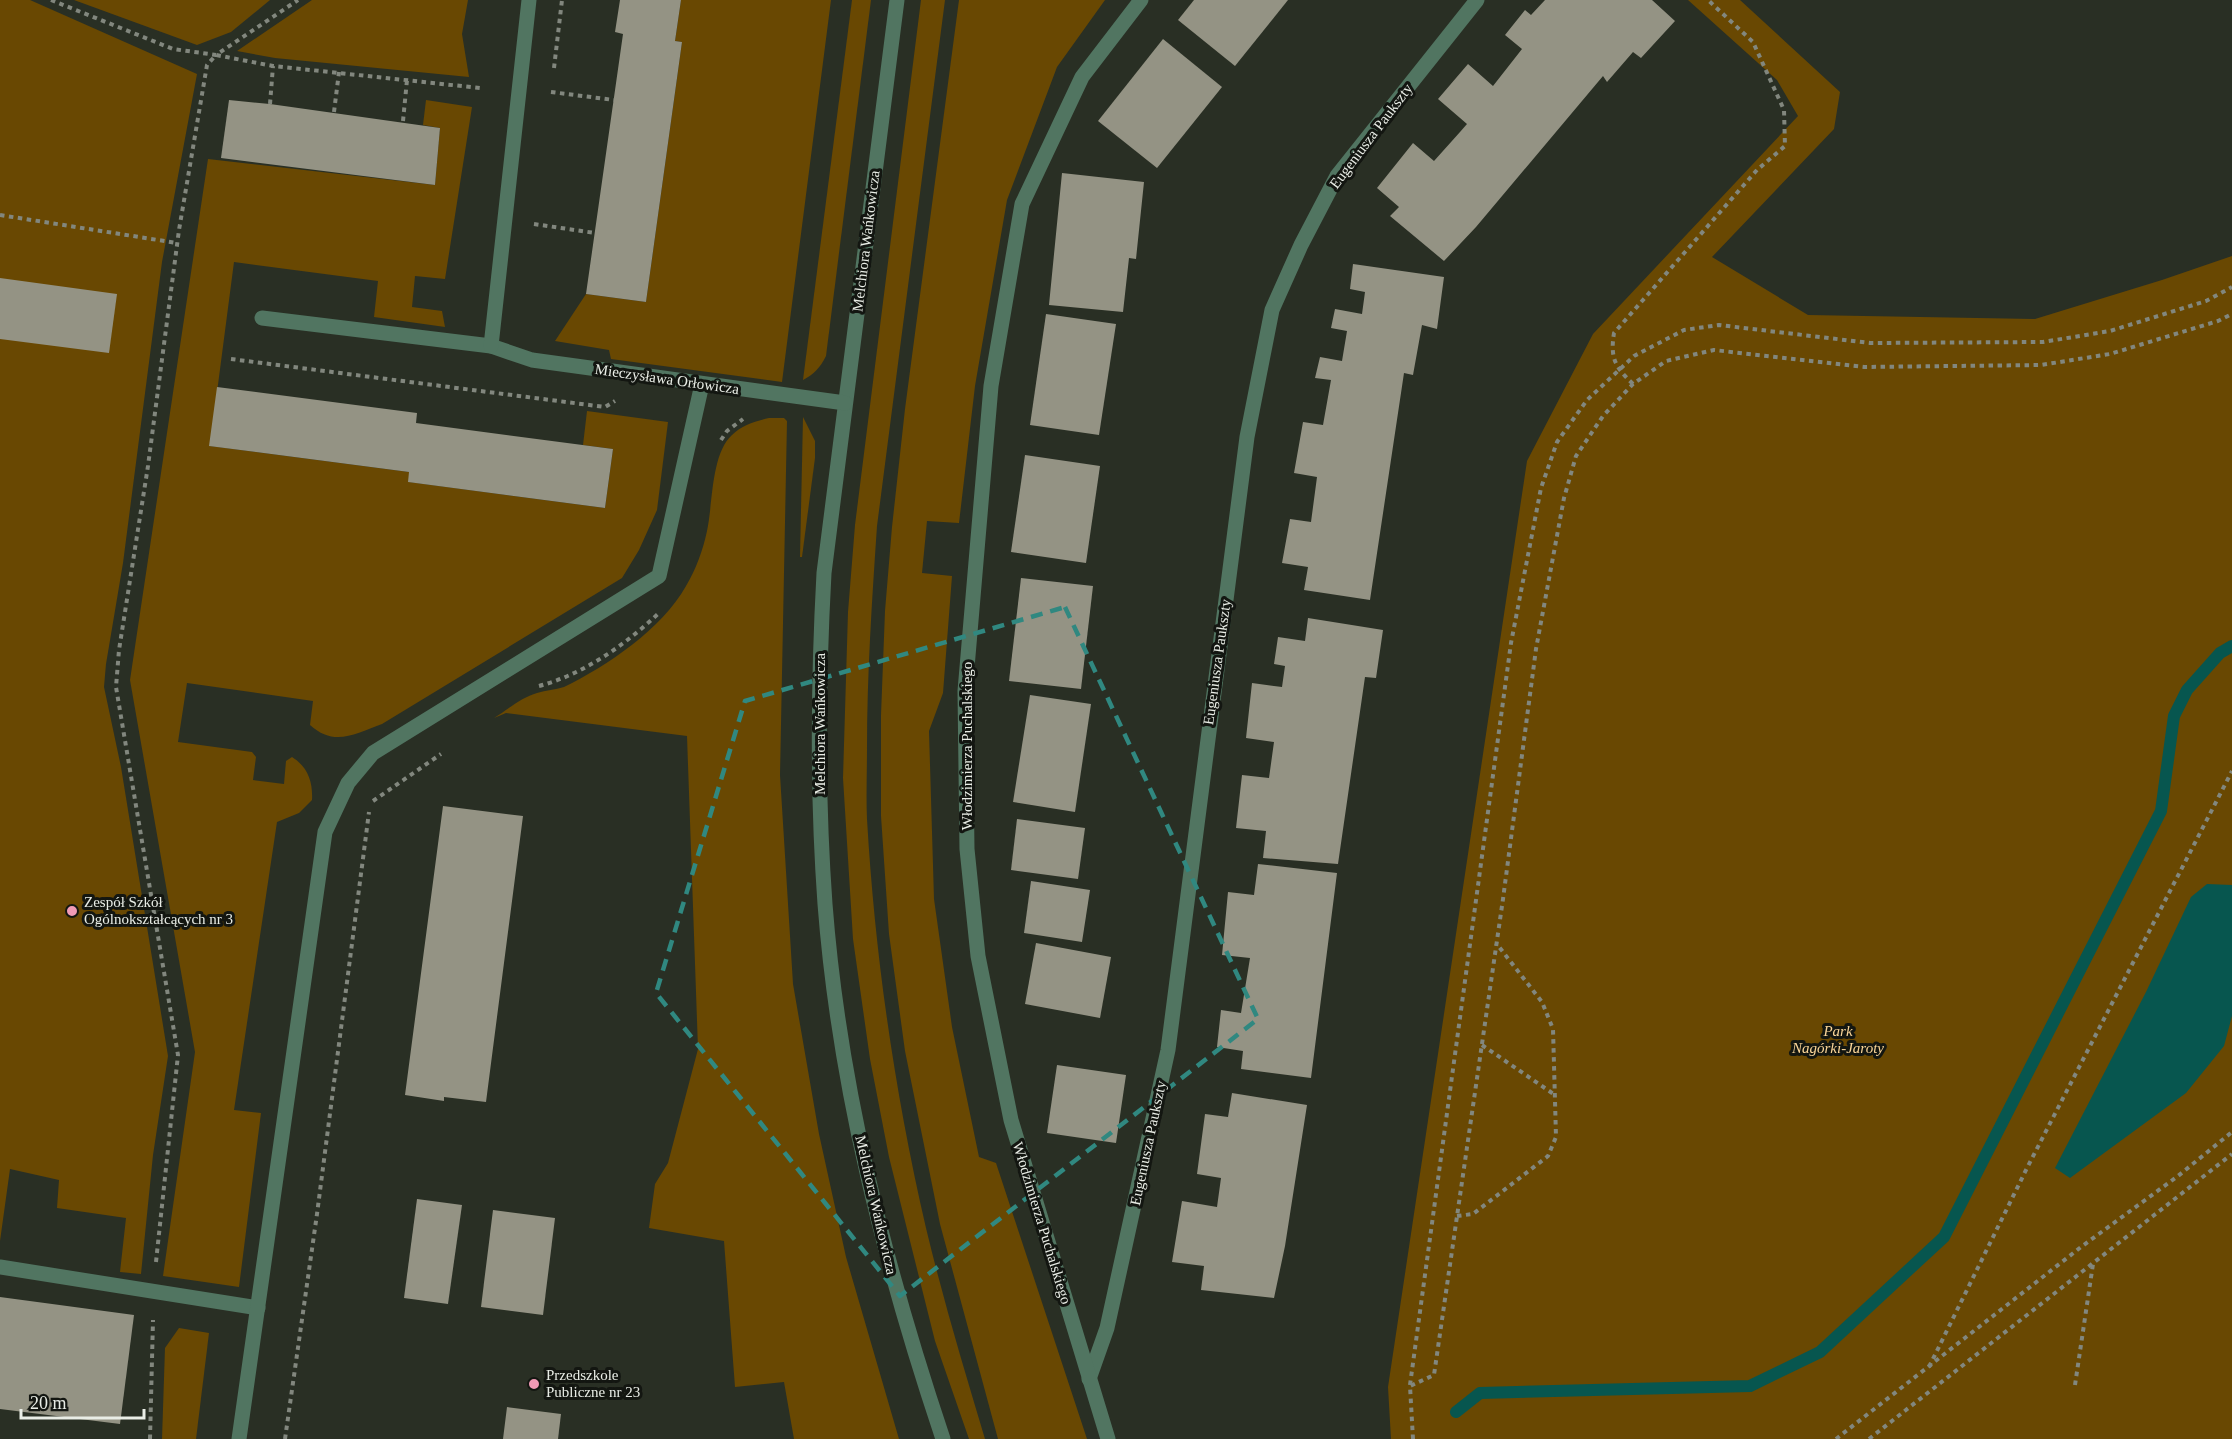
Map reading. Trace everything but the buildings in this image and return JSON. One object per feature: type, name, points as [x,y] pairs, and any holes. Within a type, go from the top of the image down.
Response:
[{"type":"street","points":[[491,346],[530,0]]},
{"type":"street","name":"Melchiora Wańkowicza","points":[[897,0],[824,573],[819,750],[825,905],[845,1058],[866,1164],[900,1304],[943,1439]]},
{"type":"street","name":"Włodzimierza Puchalskiego","points":[[1108,1439],[1011,1120],[978,956],[967,849],[965,691],[991,386],[1022,204],[1082,77],[1141,0]]},
{"type":"street","name":"Eugeniusza Paukszty","points":[[1089,1379],[1107,1328],[1168,1050],[1247,437],[1272,310],[1301,245],[1338,176],[1477,0]]},
{"type":"street","name":"Mieczysława Orłowicza","points":[[262,318],[491,346],[531,360],[845,403]]},
{"type":"street","points":[[239,1439],[325,832],[348,783],[373,753],[660,576],[702,384]]},
{"type":"street","points":[[0,1267],[258,1308]]},
{"type":"path","points":[[51,0],[173,49],[273,66],[480,88]]},
{"type":"path","points":[[150,1439],[154,1292],[178,1055],[116,687],[119,650],[177,243],[207,65],[216,55],[298,0]]},
{"type":"path","points":[[554,69],[562,0]]},
{"type":"path","points":[[1633,384],[1618,370],[1611,351],[1614,333],[1757,170],[1785,146],[1784,110],[1753,42],[1708,0]]},
{"type":"path","points":[[270,104],[273,66]]},
{"type":"path","points":[[334,112],[339,72]]},
{"type":"path","points":[[402,121],[407,80]]},
{"type":"path","points":[[549,103],[552,80]]},
{"type":"path","points":[[550,92],[614,100]]},
{"type":"path","points":[[532,236],[535,213]]},
{"type":"path","points":[[0,215],[177,243]]},
{"type":"path","points":[[533,224],[595,233]]},
{"type":"path","points":[[1413,1439],[1410,1386],[1511,643],[1541,488],[1557,442],[1587,400],[1618,370],[1634,356],[1684,330],[1719,325],[1870,343],[2043,342],[2110,331],[2206,301],[2232,287]]},
{"type":"path","points":[[1410,1386],[1434,1375],[1536,649],[1564,498],[1576,456],[1603,416],[1633,384],[1666,361],[1714,350],[1864,367],[2041,364],[2110,354],[2218,321],[2232,314]]},
{"type":"path","points":[[231,359],[605,407],[624,396]]},
{"type":"path","points":[[720,440],[727,431],[745,417]]},
{"type":"path","points":[[370,803],[441,754]]},
{"type":"path","points":[[1929,1367],[2026,1168],[2232,771]]},
{"type":"path","points":[[285,1439],[372,792]]},
{"type":"path","points":[[1457,1216],[1473,1214],[1548,1156],[1556,1137],[1553,1029],[1542,1002],[1496,943]]},
{"type":"path","points":[[1481,1045],[1555,1095]]},
{"type":"path","points":[[1836,1439],[2232,1132]]},
{"type":"path","points":[[1869,1439],[2232,1154]]},
{"type":"path","points":[[2075,1385],[2093,1264]]},
{"type":"highlighted area","points":[[1065,607],[1258,1019],[900,1296],[656,993],[745,701]]},
{"type":"green space","points":[[0,0],[30,0],[197,74],[162,262],[123,563],[104,687],[121,767],[168,1056],[153,1155],[141,1274],[120,1272],[126,1218],[57,1208],[59,1180],[10,1169],[0,1241]]},
{"type":"green space","points":[[74,0],[270,0],[231,32],[197,45]]},
{"type":"green space","points":[[312,0],[468,0],[462,34],[469,77],[275,58],[237,51]]},
{"type":"green space","points":[[681,0],[831,0],[782,382],[611,359],[609,350],[555,341],[586,294],[646,302],[682,42],[675,41]]},
{"type":"green space","points":[[852,0],[871,0],[826,356],[816,370],[803,380]]},
{"type":"green space","points":[[921,0],[945,0],[877,526],[868,693],[867,819],[881,974],[905,1127],[933,1255],[985,1439],[969,1439],[935,1341],[889,1157],[870,1059],[853,939],[843,778],[848,612],[855,525]]},
{"type":"green space","points":[[959,0],[1105,0],[1057,67],[1007,200],[975,386],[959,523],[927,521],[922,573],[952,576],[943,693],[929,731],[934,899],[952,1027],[979,1157],[996,1163],[1087,1439],[998,1439],[940,1224],[905,1051],[889,934],[881,816],[881,715],[885,611],[905,409]]},
{"type":"green space","name":"Park Nagórki-Jaroty","points":[[1688,0],[1740,0],[1840,92],[1834,129],[1712,257],[1808,315],[2035,319],[2232,256],[2232,1439],[1391,1439],[1388,1387],[1527,461],[1593,334],[1798,116],[1777,80]]},
{"type":"green space","points":[[426,100],[472,107],[445,279],[415,276],[412,307],[442,311],[445,327],[374,317],[378,281],[234,262],[210,446],[409,472],[409,482],[605,508],[613,449],[583,445],[587,411],[668,422],[657,510],[639,550],[622,578],[382,724],[354,735],[328,736],[310,725],[313,701],[187,683],[178,742],[252,752],[256,757],[253,780],[284,784],[286,761],[292,757],[306,770],[312,787],[312,800],[299,813],[277,822],[234,1110],[261,1113],[239,1287],[163,1276],[195,1052],[130,680],[208,159],[435,185],[440,128],[423,125]]},
{"type":"green space","points":[[803,417],[815,441],[815,458],[802,557],[800,557]]},
{"type":"green space","points":[[769,418],[784,418],[787,421],[780,775],[793,984],[819,1134],[846,1257],[899,1439],[794,1439],[784,1382],[735,1387],[724,1241],[649,1228],[655,1184],[668,1163],[698,1049],[687,736],[506,713],[494,718],[526,697],[564,687],[598,668],[632,645],[663,617],[686,586],[699,559],[707,531],[716,466],[725,443],[740,429]]},
{"type":"green space","points":[[179,1328],[209,1333],[196,1439],[162,1439],[165,1348]]},
{"type":"water","points":[[2207,884],[2232,885],[2232,1016],[2224,1046],[2186,1093],[2070,1178],[2055,1168],[2146,992],[2191,897]]},
{"type":"waterway","points":[[1456,1412],[1480,1393],[1750,1386],[1820,1352],[1944,1237],[2161,811],[2174,716],[2187,690],[2220,653],[2232,646]]},
{"type":"place","name":"Zespół Szkół Ogólnokształcących nr 3","points":[[72,911]]},
{"type":"place","name":"Przedszkole Publiczne nr 23","points":[[534,1384]]}]
